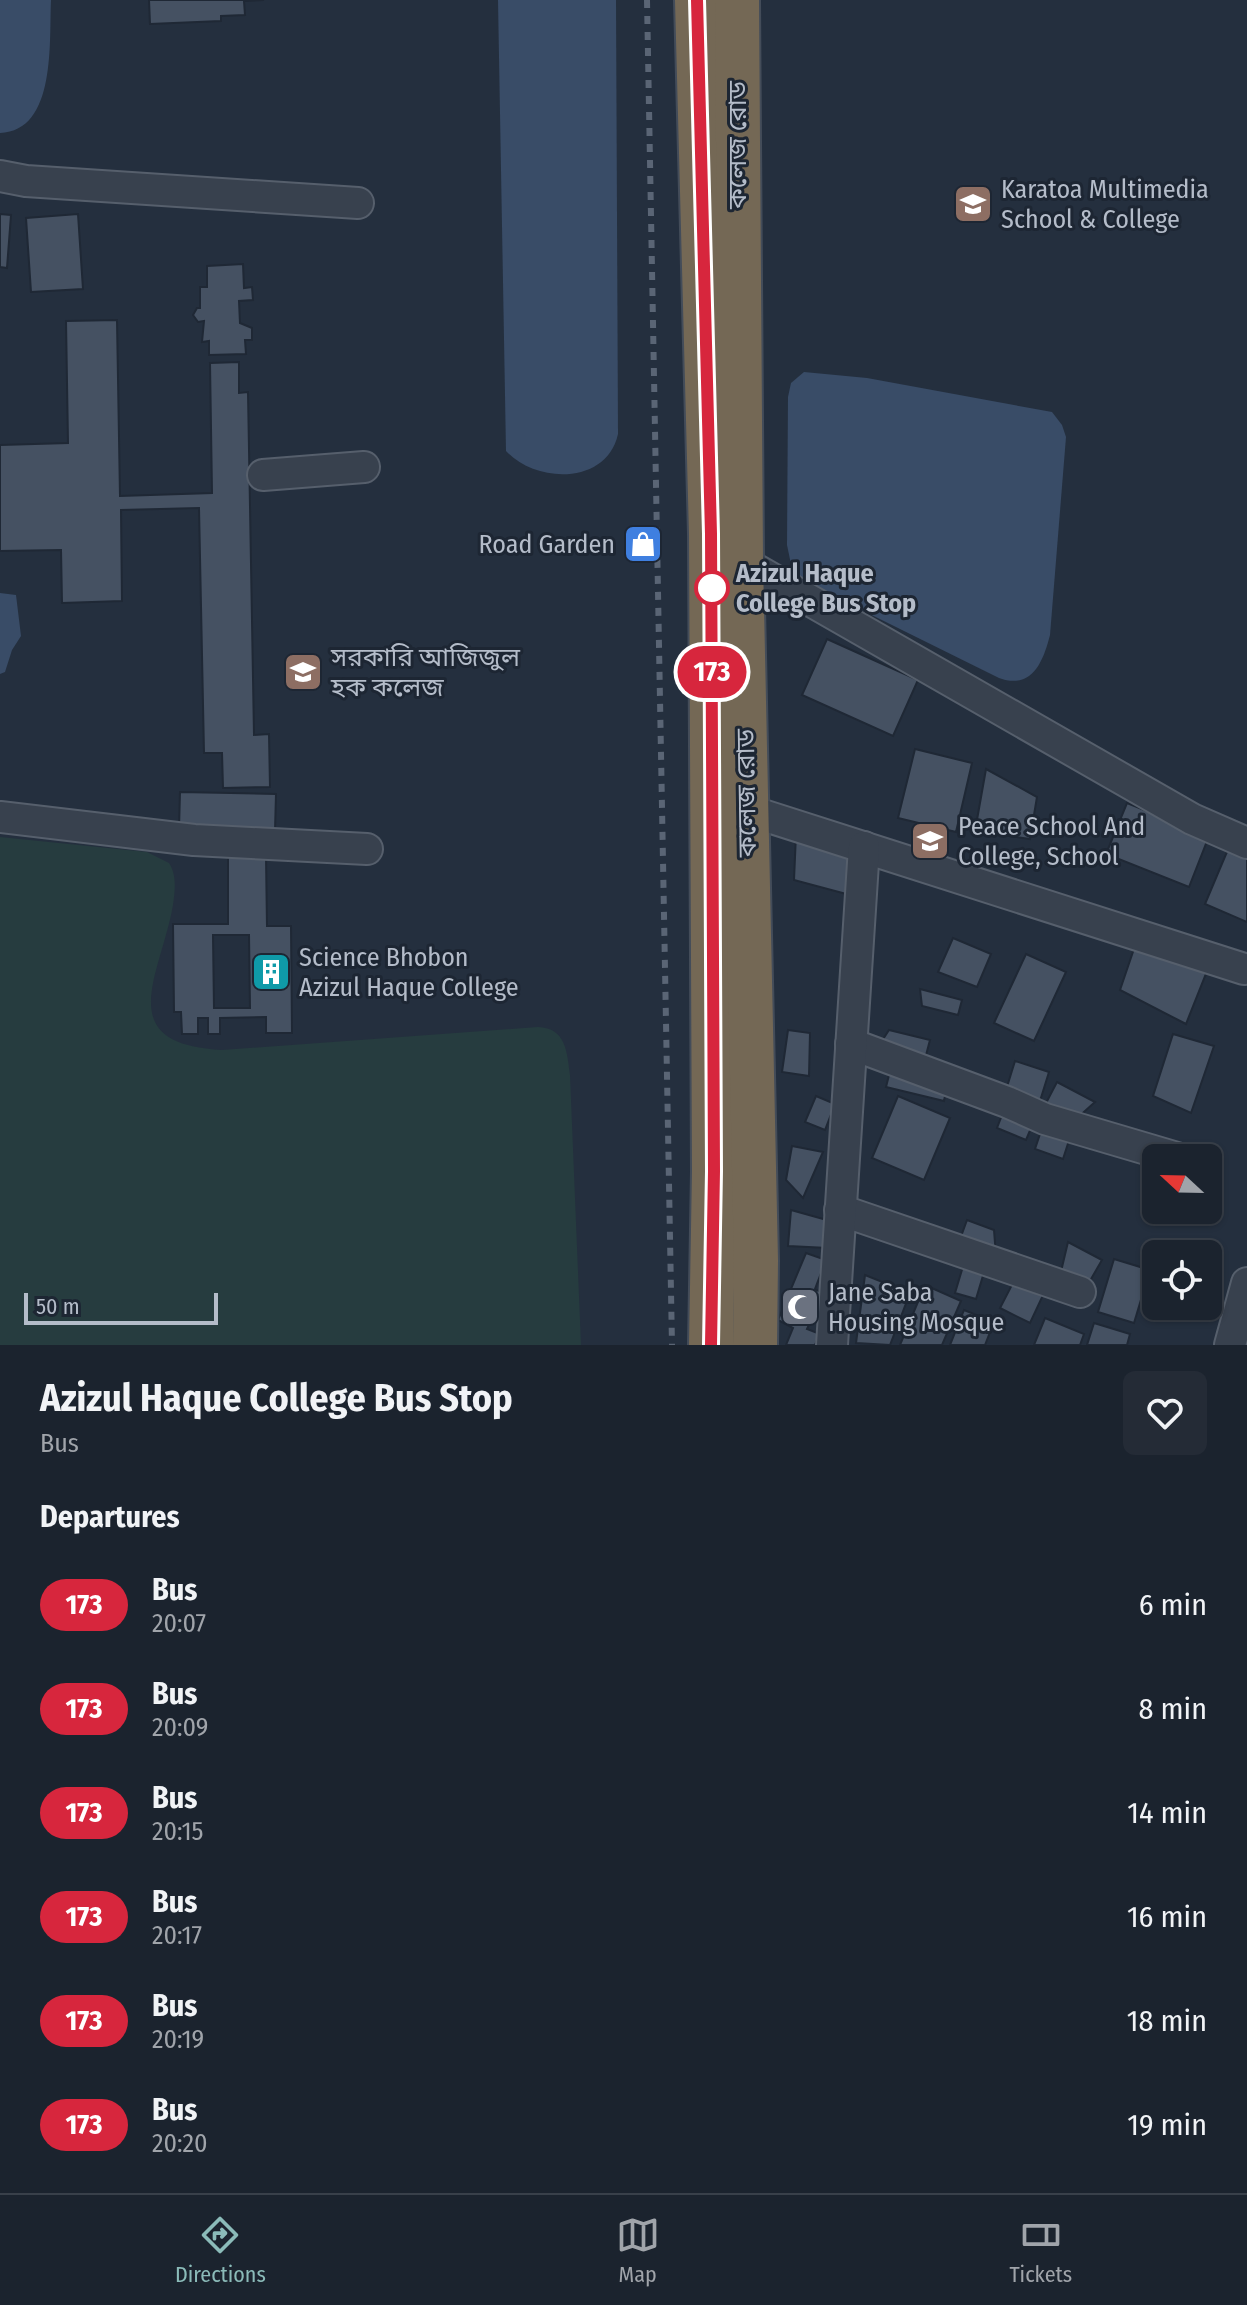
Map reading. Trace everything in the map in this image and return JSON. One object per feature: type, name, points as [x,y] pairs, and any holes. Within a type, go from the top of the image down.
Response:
[{"type":"highway","name":"কলেজ রোড","points":[[697,0],[726,547],[747,810],[755,1345]]},
{"type":"highway","name":"কলেজ রোড","points":[[711,1345],[737,0]]},
{"type":"street","points":[[0,176],[26,181],[358,203]]},
{"type":"street","points":[[263,475],[364,467]]},
{"type":"street","points":[[726,547],[1192,819],[1247,843]]},
{"type":"street","points":[[747,810],[1244,969]]},
{"type":"street","points":[[0,817],[194,840],[367,849]]},
{"type":"street","points":[[832,1345],[864,847]]},
{"type":"street","points":[[851,1044],[1045,1119],[1142,1148]]},
{"type":"street","points":[[840,1210],[1080,1292]]},
{"type":"street","points":[[1230,1345],[1247,1283]]},
{"type":"green space","points":[[0,837],[147,852],[169,863],[174,878],[174,900],[151,1002],[154,1020],[165,1035],[187,1045],[222,1050],[538,1027],[547,1028],[560,1037],[570,1075],[581,1345],[0,1345]]},
{"type":"water","points":[[0,0],[51,0],[49,59],[41,101],[32,117],[18,128],[0,133]]},
{"type":"water","points":[[498,0],[616,0],[618,434],[611,451],[600,463],[569,474],[552,474],[535,469],[519,462],[506,451]]},
{"type":"water","points":[[804,372],[867,378],[1052,412],[1062,425],[1066,437],[1050,635],[1044,655],[1028,677],[1010,681],[999,678],[803,581],[792,569],[787,545],[788,397],[791,383]]},
{"type":"water","points":[[0,593],[16,595],[21,636],[12,650],[5,672],[0,674]]},
{"type":"building","points":[[149,0],[264,0],[244,1],[245,15],[221,16],[221,21],[150,24]]},
{"type":"building","points":[[0,214],[11,215],[7,268],[0,267]]},
{"type":"building","points":[[78,214],[83,289],[31,292],[26,218]]},
{"type":"building","points":[[243,264],[244,288],[252,287],[253,300],[239,301],[240,323],[252,328],[252,340],[245,340],[246,354],[209,355],[209,341],[202,342],[204,321],[198,322],[193,315],[200,308],[200,287],[207,287],[207,266]]},
{"type":"building","points":[[117,320],[120,496],[212,493],[210,363],[239,362],[239,393],[248,392],[254,735],[269,734],[270,787],[223,788],[222,753],[204,753],[199,508],[121,510],[122,601],[62,603],[61,550],[0,551],[0,445],[68,443],[66,321]]},
{"type":"building","points":[[827,639],[918,680],[893,736],[802,695]]},
{"type":"building","points":[[915,749],[972,763],[956,832],[898,818]]},
{"type":"building","points":[[986,769],[1037,797],[1030,839],[975,831]]},
{"type":"building","points":[[180,792],[276,794],[275,831],[179,829]]},
{"type":"building","points":[[1127,803],[1209,836],[1189,887],[1106,854]]},
{"type":"building","points":[[796,834],[856,845],[850,895],[794,880]]},
{"type":"building","points":[[1229,847],[1247,855],[1247,922],[1205,904]]},
{"type":"building","name":"Science Bhobon Azizul Haque College","points":[[228,856],[266,856],[267,926],[291,926],[292,1033],[266,1033],[266,1017],[220,1018],[220,1034],[208,1034],[208,1018],[198,1018],[198,1034],[182,1034],[181,1012],[174,1012],[173,924],[228,924]],"holes":[[[213,935],[249,935],[250,1008],[214,1008]]]},
{"type":"building","points":[[953,938],[991,954],[977,987],[938,972]]},
{"type":"building","points":[[1137,940],[1209,966],[1186,1024],[1120,990]]},
{"type":"building","points":[[1026,954],[1066,972],[1034,1041],[994,1023]]},
{"type":"building","points":[[920,989],[962,1000],[958,1015],[922,1006]]},
{"type":"building","points":[[788,1030],[810,1033],[809,1076],[782,1072]]},
{"type":"building","points":[[889,1030],[930,1040],[925,1059],[878,1047]]},
{"type":"building","points":[[1173,1034],[1214,1046],[1191,1113],[1153,1096]]},
{"type":"building","points":[[1015,1061],[1049,1072],[1040,1101],[1006,1090]]},
{"type":"building","points":[[891,1067],[948,1081],[944,1101],[886,1087]]},
{"type":"building","points":[[1057,1082],[1095,1102],[1075,1120],[1045,1105]]},
{"type":"building","points":[[816,1096],[835,1104],[825,1130],[805,1122]]},
{"type":"building","points":[[898,1096],[950,1118],[924,1180],[872,1158]]},
{"type":"building","points":[[1007,1102],[1037,1114],[1026,1140],[997,1128]]},
{"type":"building","points":[[1045,1119],[1073,1128],[1063,1159],[1035,1149]]},
{"type":"building","points":[[792,1146],[823,1152],[803,1198],[786,1180]]},
{"type":"building","points":[[791,1210],[834,1222],[828,1248],[788,1246]]},
{"type":"building","points":[[967,1220],[994,1230],[996,1256],[959,1242]]},
{"type":"building","points":[[1068,1242],[1102,1260],[1087,1286],[1059,1280]]},
{"type":"building","name":"Jane Saba Housing Mosque","points":[[806,1253],[826,1260],[815,1289],[824,1294],[807,1329],[820,1334],[815,1345],[786,1345],[793,1328],[778,1320]]},
{"type":"building","points":[[1114,1259],[1142,1268],[1142,1296],[1134,1323],[1098,1312]]},
{"type":"building","points":[[964,1263],[985,1269],[976,1299],[955,1293]]},
{"type":"building","points":[[865,1275],[910,1293],[890,1345],[856,1343]]},
{"type":"building","points":[[1016,1277],[1045,1291],[1030,1323],[1000,1308]]},
{"type":"building","points":[[925,1285],[961,1301],[942,1345],[900,1345]]},
{"type":"building","points":[[964,1310],[994,1322],[985,1345],[950,1345]]},
{"type":"building","points":[[1045,1318],[1084,1334],[1080,1345],[1034,1345]]},
{"type":"building","points":[[1094,1323],[1130,1334],[1127,1345],[1087,1345]]},
{"type":"railway","points":[[647,0],[672,1345]]},
{"type":"bus line","name":"173","points":[[697,0],[711,534],[714,1171],[711,1345]]},
{"type":"place","name":"Karatoa Multimedia School & College","points":[[973,204]]},
{"type":"place","name":"Road Garden","points":[[643,544]]},
{"type":"place","name":"Azizul Haque College Bus Stop","points":[[712,588]]},
{"type":"place","name":"সরকারি আজিজুল হক কলেজ","points":[[303,672]]},
{"type":"place","name":"Peace School And College, School","points":[[930,841]]},
{"type":"place","name":"Science Bhobon Azizul Haque College","points":[[271,972]]},
{"type":"place","name":"Jane Saba Housing Mosque","points":[[800,1307]]}]
